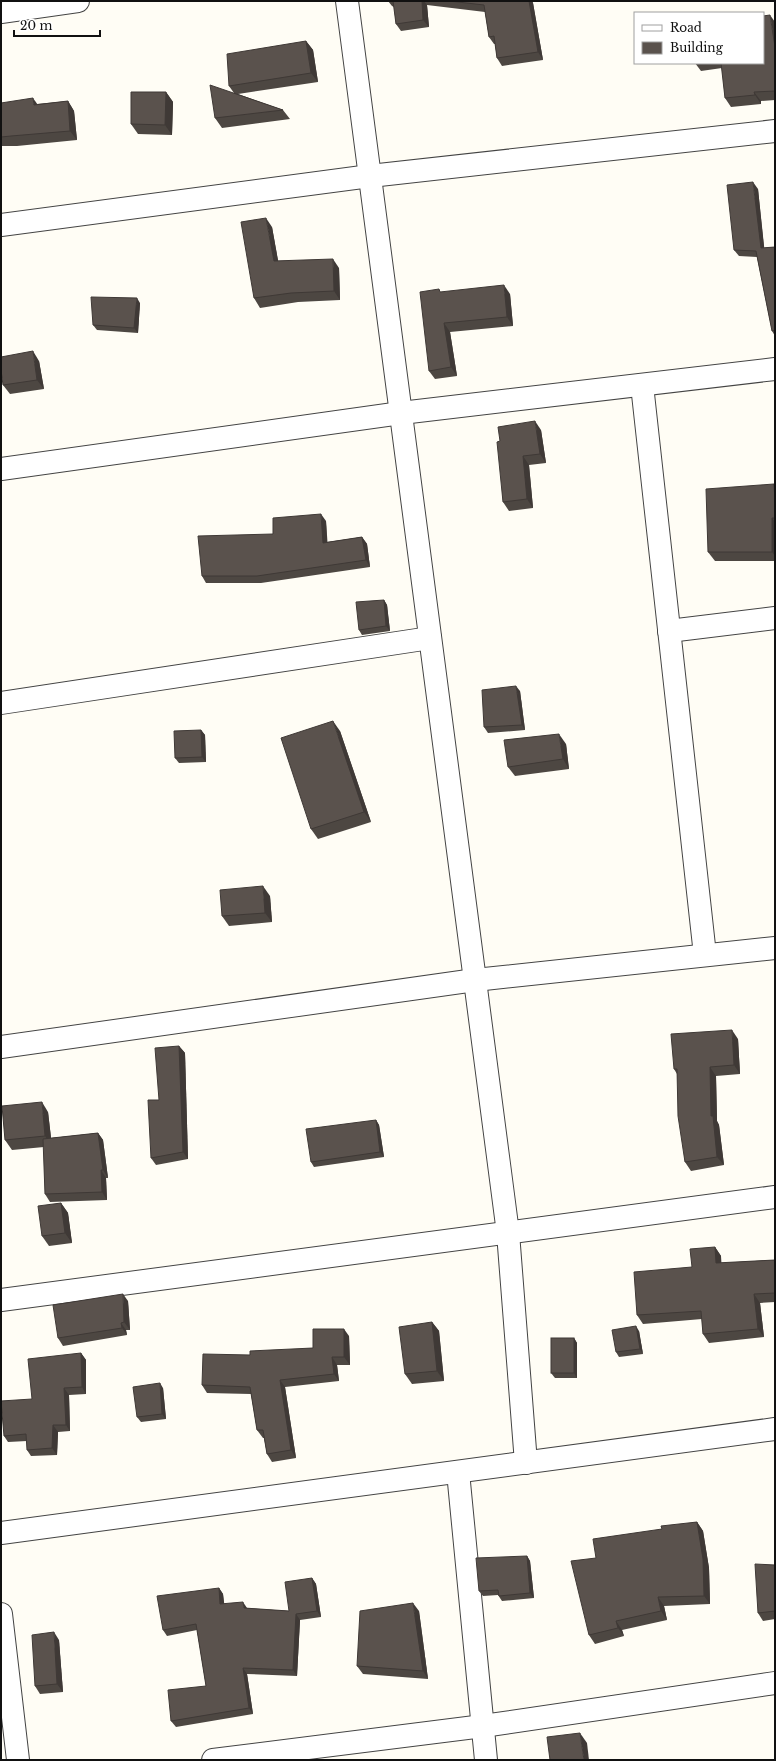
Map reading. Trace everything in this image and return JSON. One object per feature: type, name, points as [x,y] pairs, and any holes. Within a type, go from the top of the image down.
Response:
[{"type":"street","points":[[1,12],[78,1]]},
{"type":"street","points":[[347,1],[508,1233],[526,1462]]},
{"type":"street","points":[[1,225],[370,176],[775,131]]},
{"type":"street","points":[[1,469],[401,413],[775,370]]},
{"type":"street","points":[[642,385],[706,955]]},
{"type":"street","points":[[669,631],[775,618]]},
{"type":"street","points":[[1,703],[430,638]]},
{"type":"street","points":[[1,1047],[475,980],[775,948]]},
{"type":"street","points":[[1,1300],[775,1197]]},
{"type":"street","points":[[1,1533],[775,1429]]},
{"type":"street","points":[[458,1472],[486,1760]]},
{"type":"street","points":[[1,1614],[18,1760]]},
{"type":"street","points":[[213,1760],[483,1726],[775,1683]]},
{"type":"building","points":[[393,1],[422,1],[423,20],[396,24]]},
{"type":"building","points":[[449,1],[529,1],[538,52],[497,58],[494,36],[489,37],[484,5]]},
{"type":"building","points":[[770,15],[775,47],[775,91],[754,92],[755,95],[725,98],[721,64],[764,64],[764,16]]},
{"type":"building","points":[[306,41],[311,73],[229,86],[227,54]]},
{"type":"building","points":[[210,85],[283,110],[215,118]]},
{"type":"building","points":[[131,92],[166,92],[165,125],[131,124]]},
{"type":"building","points":[[33,98],[34,105],[68,101],[70,131],[1,137],[1,103]]},
{"type":"building","points":[[753,182],[761,248],[775,247],[775,330],[772,331],[756,251],[734,250],[727,185]]},
{"type":"building","points":[[266,218],[274,261],[333,259],[334,291],[291,293],[254,298],[241,222]]},
{"type":"building","points":[[504,285],[507,317],[444,323],[451,367],[429,371],[420,292],[439,289],[440,292]]},
{"type":"building","points":[[91,297],[137,298],[134,328],[93,325]]},
{"type":"building","points":[[33,351],[37,380],[3,385],[1,357]]},
{"type":"building","points":[[535,421],[540,454],[523,456],[527,499],[503,502],[497,442],[500,441],[498,427]]},
{"type":"building","points":[[774,484],[775,518],[772,518],[772,552],[708,552],[706,489]]},
{"type":"building","points":[[321,514],[323,543],[362,537],[366,560],[257,576],[202,576],[198,536],[273,534],[273,518]]},
{"type":"building","points":[[384,600],[386,626],[359,630],[356,602]]},
{"type":"building","points":[[516,686],[522,725],[484,727],[482,690]]},
{"type":"building","points":[[333,721],[364,812],[311,829],[281,738]]},
{"type":"building","points":[[201,730],[202,757],[175,758],[174,731]]},
{"type":"building","points":[[559,734],[563,759],[508,767],[504,740]]},
{"type":"building","points":[[263,886],[265,913],[222,916],[220,890]]},
{"type":"building","points":[[732,1030],[734,1065],[710,1067],[711,1116],[713,1116],[717,1157],[685,1162],[678,1116],[677,1069],[674,1069],[671,1034]]},
{"type":"building","points":[[179,1046],[183,1152],[151,1158],[148,1100],[159,1100],[155,1048]]},
{"type":"building","points":[[42,1102],[45,1136],[5,1140],[2,1106]]},
{"type":"building","points":[[376,1120],[380,1152],[311,1162],[306,1129]]},
{"type":"building","points":[[98,1133],[103,1170],[101,1170],[102,1192],[45,1194],[43,1139]]},
{"type":"building","points":[[61,1203],[65,1233],[42,1236],[38,1206]]},
{"type":"building","points":[[715,1247],[716,1263],[775,1260],[775,1293],[754,1294],[758,1329],[703,1334],[701,1311],[637,1315],[634,1272],[692,1267],[690,1249]]},
{"type":"building","points":[[123,1294],[124,1322],[121,1323],[122,1328],[58,1338],[53,1305]]},
{"type":"building","points":[[432,1322],[437,1371],[405,1374],[399,1327]]},
{"type":"building","points":[[636,1326],[640,1349],[616,1352],[612,1330]]},
{"type":"building","points":[[313,1329],[344,1329],[344,1357],[332,1357],[334,1374],[280,1380],[291,1450],[267,1454],[263,1430],[257,1430],[250,1387],[202,1385],[203,1354],[250,1355],[250,1351],[313,1348]]},
{"type":"building","points":[[551,1338],[574,1338],[574,1373],[551,1373]]},
{"type":"building","points":[[81,1353],[82,1387],[64,1388],[66,1425],[53,1425],[52,1448],[27,1450],[26,1434],[4,1436],[1,1401],[32,1399],[28,1359]]},
{"type":"building","points":[[160,1383],[162,1414],[137,1417],[133,1387]]},
{"type":"building","points":[[697,1522],[703,1559],[704,1596],[658,1597],[661,1611],[616,1621],[618,1628],[589,1635],[571,1561],[596,1558],[593,1539],[662,1529],[661,1526]]},
{"type":"building","points":[[527,1556],[530,1593],[499,1596],[498,1590],[479,1591],[476,1558]]},
{"type":"building","points":[[755,1564],[775,1565],[775,1611],[758,1613]]},
{"type":"building","points":[[312,1578],[317,1611],[296,1614],[293,1670],[243,1668],[249,1708],[171,1721],[168,1690],[206,1686],[196,1624],[163,1630],[157,1596],[219,1588],[220,1604],[243,1602],[244,1608],[289,1611],[285,1582]]},
{"type":"building","points":[[413,1603],[423,1671],[357,1666],[360,1611]]},
{"type":"building","points":[[54,1632],[57,1684],[35,1686],[32,1635]]},
{"type":"building","points":[[580,1733],[584,1760],[550,1760],[547,1737]]}]
